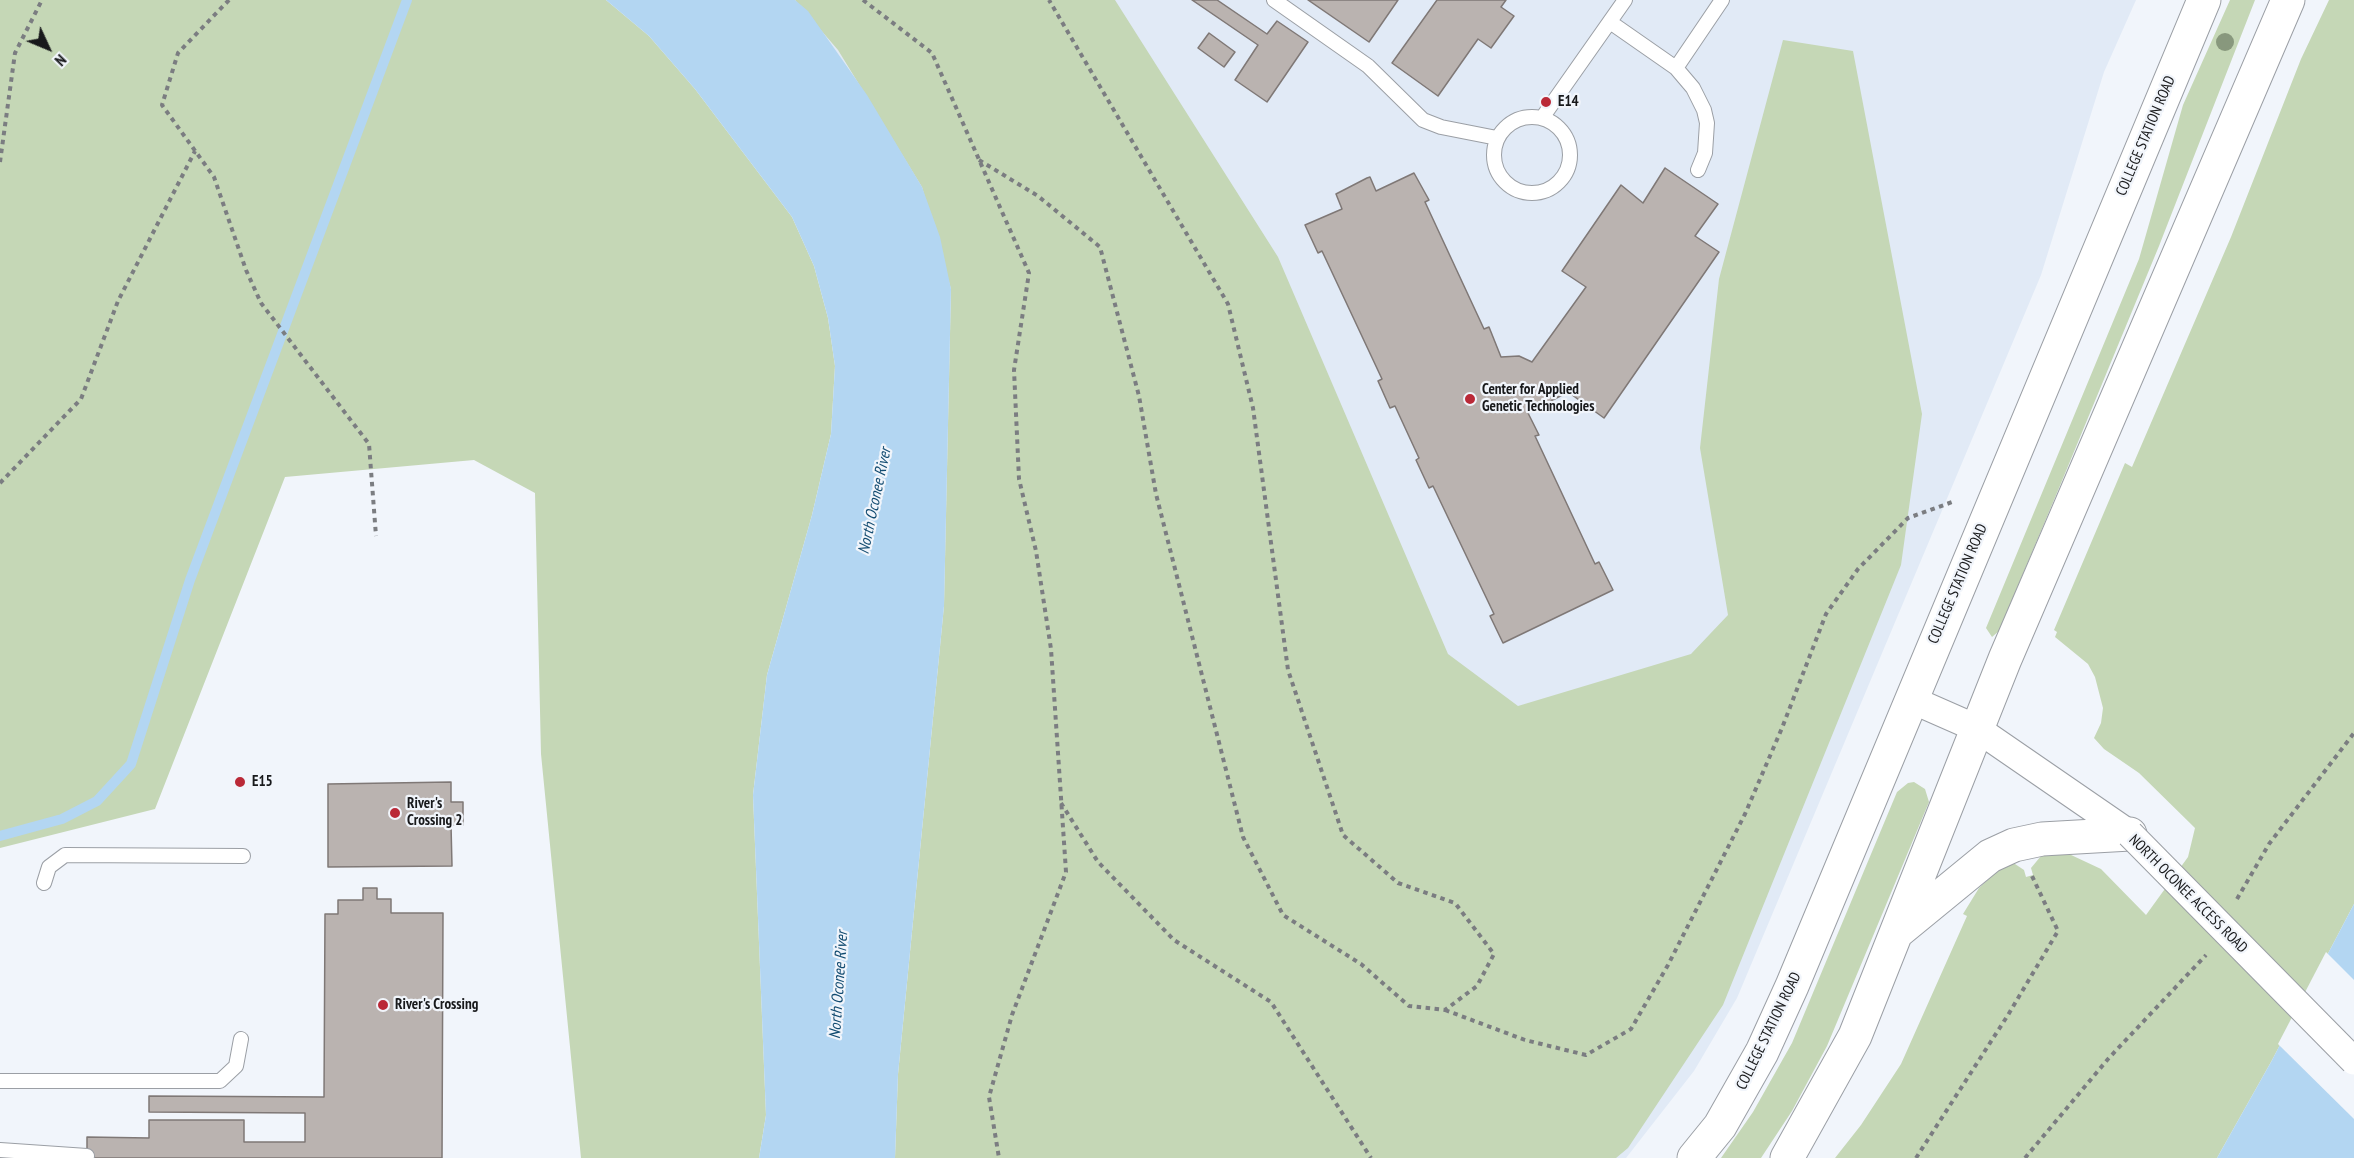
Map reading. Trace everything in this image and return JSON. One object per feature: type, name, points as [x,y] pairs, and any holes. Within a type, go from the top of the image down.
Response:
[{"type":"main road","name":"COLLEGE STATION ROAD","points":[[1694,1158],[1720,1126],[1762,1052],[1792,986],[2204,0]]},
{"type":"main road","points":[[1787,1158],[1855,1036],[1976,728],[2288,0]]},
{"type":"main road","points":[[1895,934],[1990,856],[2014,845],[2042,839],[2130,834]]},
{"type":"street","name":"NORTH OCONEE ACCESS ROAD","points":[[1910,699],[1976,728],[2130,834],[2354,1061]]},
{"type":"lane","points":[[1274,0],[1368,66],[1423,120],[1441,127],[1497,138]]},
{"type":"lane","points":[[1542,118],[1625,0]]},
{"type":"lane","points":[[1676,68],[1722,0]]},
{"type":"lane","points":[[1610,22],[1676,68],[1699,98],[1707,123],[1706,153],[1698,170]]},
{"type":"lane","points":[[1542,118],[1555,124],[1564,133],[1569,146],[1570,159],[1559,183],[1548,190],[1535,193],[1521,192],[1509,186],[1500,177],[1495,165],[1494,151],[1497,138],[1516,120],[1542,118]]},
{"type":"lane","points":[[44,884],[50,867],[65,855],[243,856]]},
{"type":"lane","points":[[0,1081],[220,1081],[236,1066],[241,1039]]},
{"type":"lane","points":[[0,1150],[87,1156]]},
{"type":"path","points":[[0,162],[15,53],[42,0]]},
{"type":"path","points":[[229,0],[178,53],[162,105],[214,177],[246,270],[261,303],[369,444],[376,536]]},
{"type":"path","points":[[863,0],[932,53],[1029,273],[1014,370],[1019,479],[1036,551],[1051,649],[1065,872],[1012,1015],[988,1097],[999,1158]]},
{"type":"path","points":[[1049,0],[1228,304],[1253,408],[1288,670],[1343,835],[1398,883],[1455,903],[1494,954],[1477,986],[1444,1010]]},
{"type":"path","points":[[0,483],[81,399],[118,301],[195,151]]},
{"type":"path","points":[[979,160],[1038,196],[1100,247],[1139,396],[1156,494],[1243,837],[1283,915],[1361,964],[1409,1006],[1444,1010],[1525,1040],[1586,1055],[1630,1029],[1668,965],[1744,814],[1782,728],[1826,614],[1858,568],[1908,518],[1955,501]]},
{"type":"path","points":[[2236,902],[2269,844],[2354,733]]},
{"type":"path","points":[[1060,802],[1098,862],[1174,940],[1271,1002],[1371,1158]]},
{"type":"path","points":[[1916,1158],[2008,1015],[2058,931],[2028,867]]},
{"type":"path","points":[[2025,1158],[2108,1059],[2203,961],[2208,951]]},
{"type":"shaded area","points":[[795,0],[2136,0],[2104,72],[2041,275],[1737,998],[1694,1071],[1626,1158],[895,1158],[944,606],[951,289]]},
{"type":"green space","points":[[0,0],[606,0],[649,36],[695,89],[792,217],[814,266],[828,318],[835,366],[831,434],[812,515],[767,675],[753,795],[766,1115],[759,1158],[581,1158],[541,754],[535,493],[474,460],[285,477],[155,809],[0,848]]},
{"type":"green space","points":[[795,0],[1115,0],[1278,257],[1448,654],[1518,706],[1691,654],[1728,615],[1700,448],[1719,279],[1783,40],[1853,51],[1922,414],[1901,565],[1723,1005],[1628,1148],[1616,1158],[895,1158],[898,1074],[944,606],[951,289],[922,187],[838,50]]},
{"type":"green space","points":[[2230,0],[2255,0],[2159,246],[1999,631],[1992,637],[1986,628],[2139,259],[2183,105]]},
{"type":"green space","points":[[2329,0],[2354,0],[2354,904],[2271,1062],[2217,1158],[1835,1158],[1861,1125],[1901,1064],[1967,916],[1963,914],[1979,888],[1996,872],[2012,862],[2024,870],[2026,877],[2033,875],[2031,868],[2041,856],[2069,854],[2101,869],[2146,915],[2188,857],[2195,828],[2139,773],[2104,749],[2094,738],[2101,723],[2103,708],[2095,677],[2088,664],[2055,637],[2057,632],[2054,630],[2125,463],[2132,467],[2231,237],[2301,59]]},
{"type":"green space","points":[[1914,782],[1925,789],[1929,802],[1827,1046],[1792,1111],[1761,1158],[1721,1158],[1753,1112],[1792,1043],[1897,792],[1908,783]]},
{"type":"water","name":"North Oconee River","points":[[606,0],[795,0],[808,11],[867,95],[922,187],[940,237],[951,289],[944,606],[898,1074],[895,1158],[759,1158],[766,1115],[753,795],[767,675],[812,515],[831,434],[835,366],[828,318],[814,266],[792,217],[695,89],[649,36]]},
{"type":"water","points":[[2354,904],[2354,1158],[2217,1158],[2271,1062]]},
{"type":"pier","points":[[2326,952],[2354,980],[2354,1119],[2278,1044]]},
{"type":"building","points":[[1192,0],[1217,0],[1267,34],[1277,21],[1308,42],[1267,102],[1235,80],[1258,45]]},
{"type":"building","points":[[1308,0],[1398,0],[1369,42]]},
{"type":"building","points":[[1437,0],[1506,0],[1501,7],[1514,16],[1491,48],[1478,39],[1438,96],[1392,63]]},
{"type":"building","points":[[1209,33],[1235,52],[1224,67],[1198,48]]},
{"type":"building","name":"Center for Applied Genetic Technologies","points":[[1665,168],[1718,204],[1695,236],[1719,252],[1604,418],[1568,392],[1528,413],[1539,435],[1535,436],[1595,564],[1599,562],[1613,590],[1503,643],[1490,616],[1494,614],[1433,486],[1429,488],[1416,460],[1419,458],[1395,406],[1390,408],[1378,381],[1382,379],[1322,251],[1318,253],[1305,225],[1342,209],[1336,194],[1367,178],[1370,177],[1376,191],[1414,173],[1429,200],[1425,202],[1484,329],[1489,327],[1501,357],[1519,356],[1532,362],[1586,287],[1562,271],[1621,185],[1643,203]]},
{"type":"building","name":"River's Crossing 2","points":[[451,782],[451,802],[463,802],[463,825],[451,825],[452,866],[328,867],[328,784]]},
{"type":"building","name":"River's Crossing","points":[[363,888],[377,888],[377,899],[391,899],[391,913],[443,913],[442,1158],[87,1158],[87,1137],[149,1138],[149,1120],[244,1120],[244,1142],[305,1142],[305,1113],[149,1112],[149,1096],[324,1097],[325,914],[338,914],[338,900],[363,900]]},
{"type":"waterway","points":[[0,836],[62,819],[97,801],[131,764],[190,580],[407,0]]},
{"type":"place","name":"E14","points":[[1546,102]]},
{"type":"place","name":"Center for Applied Genetic Technologies","points":[[1470,399]]},
{"type":"place","name":"E15","points":[[240,782]]},
{"type":"place","name":"River's Crossing 2","points":[[395,813]]},
{"type":"place","name":"River's Crossing","points":[[383,1005]]}]
